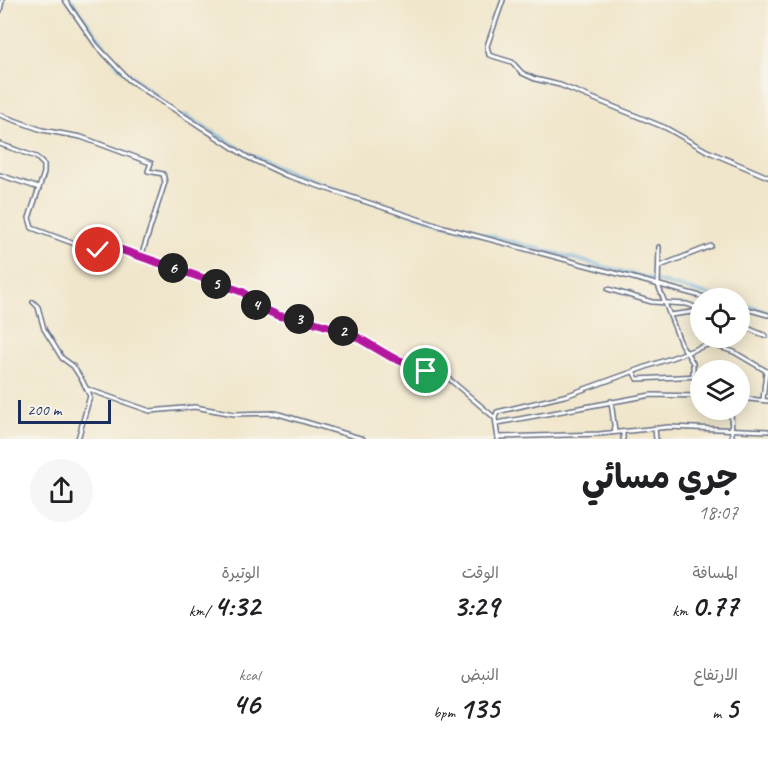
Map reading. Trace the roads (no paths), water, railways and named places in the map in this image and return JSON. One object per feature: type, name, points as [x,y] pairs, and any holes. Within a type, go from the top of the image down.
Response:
[{"type":"street","points":[[0,11],[2,0]]},
{"type":"street","points":[[65,0],[96,45],[129,80],[247,157],[313,186],[436,225],[690,293]]},
{"type":"street","points":[[503,0],[486,48],[489,55],[512,62],[522,73],[535,79],[560,85],[666,128],[707,151],[768,177]]},
{"type":"street","points":[[0,115],[42,130],[81,137],[151,163],[148,171],[163,174],[165,182],[141,257]]},
{"type":"street","points":[[0,144],[41,161],[44,173],[28,218],[32,228],[86,248],[119,249],[243,292],[257,306],[279,316],[303,319],[350,333],[391,357],[448,378],[495,417],[498,438],[623,432],[655,428],[768,431]]},
{"type":"street","points":[[0,175],[39,188]]},
{"type":"street","points":[[660,267],[711,246]]},
{"type":"street","points":[[659,247],[658,285],[681,344],[692,360]]},
{"type":"street","points":[[608,289],[644,300],[690,305]]},
{"type":"street","points":[[33,302],[38,307],[44,329],[62,358],[72,366],[90,396],[78,439]]},
{"type":"street","points":[[750,310],[768,315]]},
{"type":"street","points":[[670,315],[690,312]]},
{"type":"street","points":[[750,329],[766,336]]},
{"type":"street","points":[[495,417],[500,411],[568,395],[634,373],[670,357],[712,345],[734,352],[767,372],[766,401],[750,399]]},
{"type":"street","points":[[634,373],[638,379],[690,376]]},
{"type":"street","points":[[87,388],[150,411],[195,407],[234,414],[275,413],[363,439]]},
{"type":"street","points":[[497,423],[611,401],[659,395],[690,396]]},
{"type":"street","points":[[611,401],[615,432]]},
{"type":"street","points":[[731,420],[732,439]]},
{"type":"street","points":[[655,428],[656,439]]},
{"type":"street","points":[[623,432],[623,439]]},
{"type":"waterway","points":[[71,0],[119,66],[157,97]]},
{"type":"waterway","points":[[185,115],[250,155],[316,183],[439,222],[690,290]]},
{"type":"waterway","points":[[750,307],[768,312]]}]
